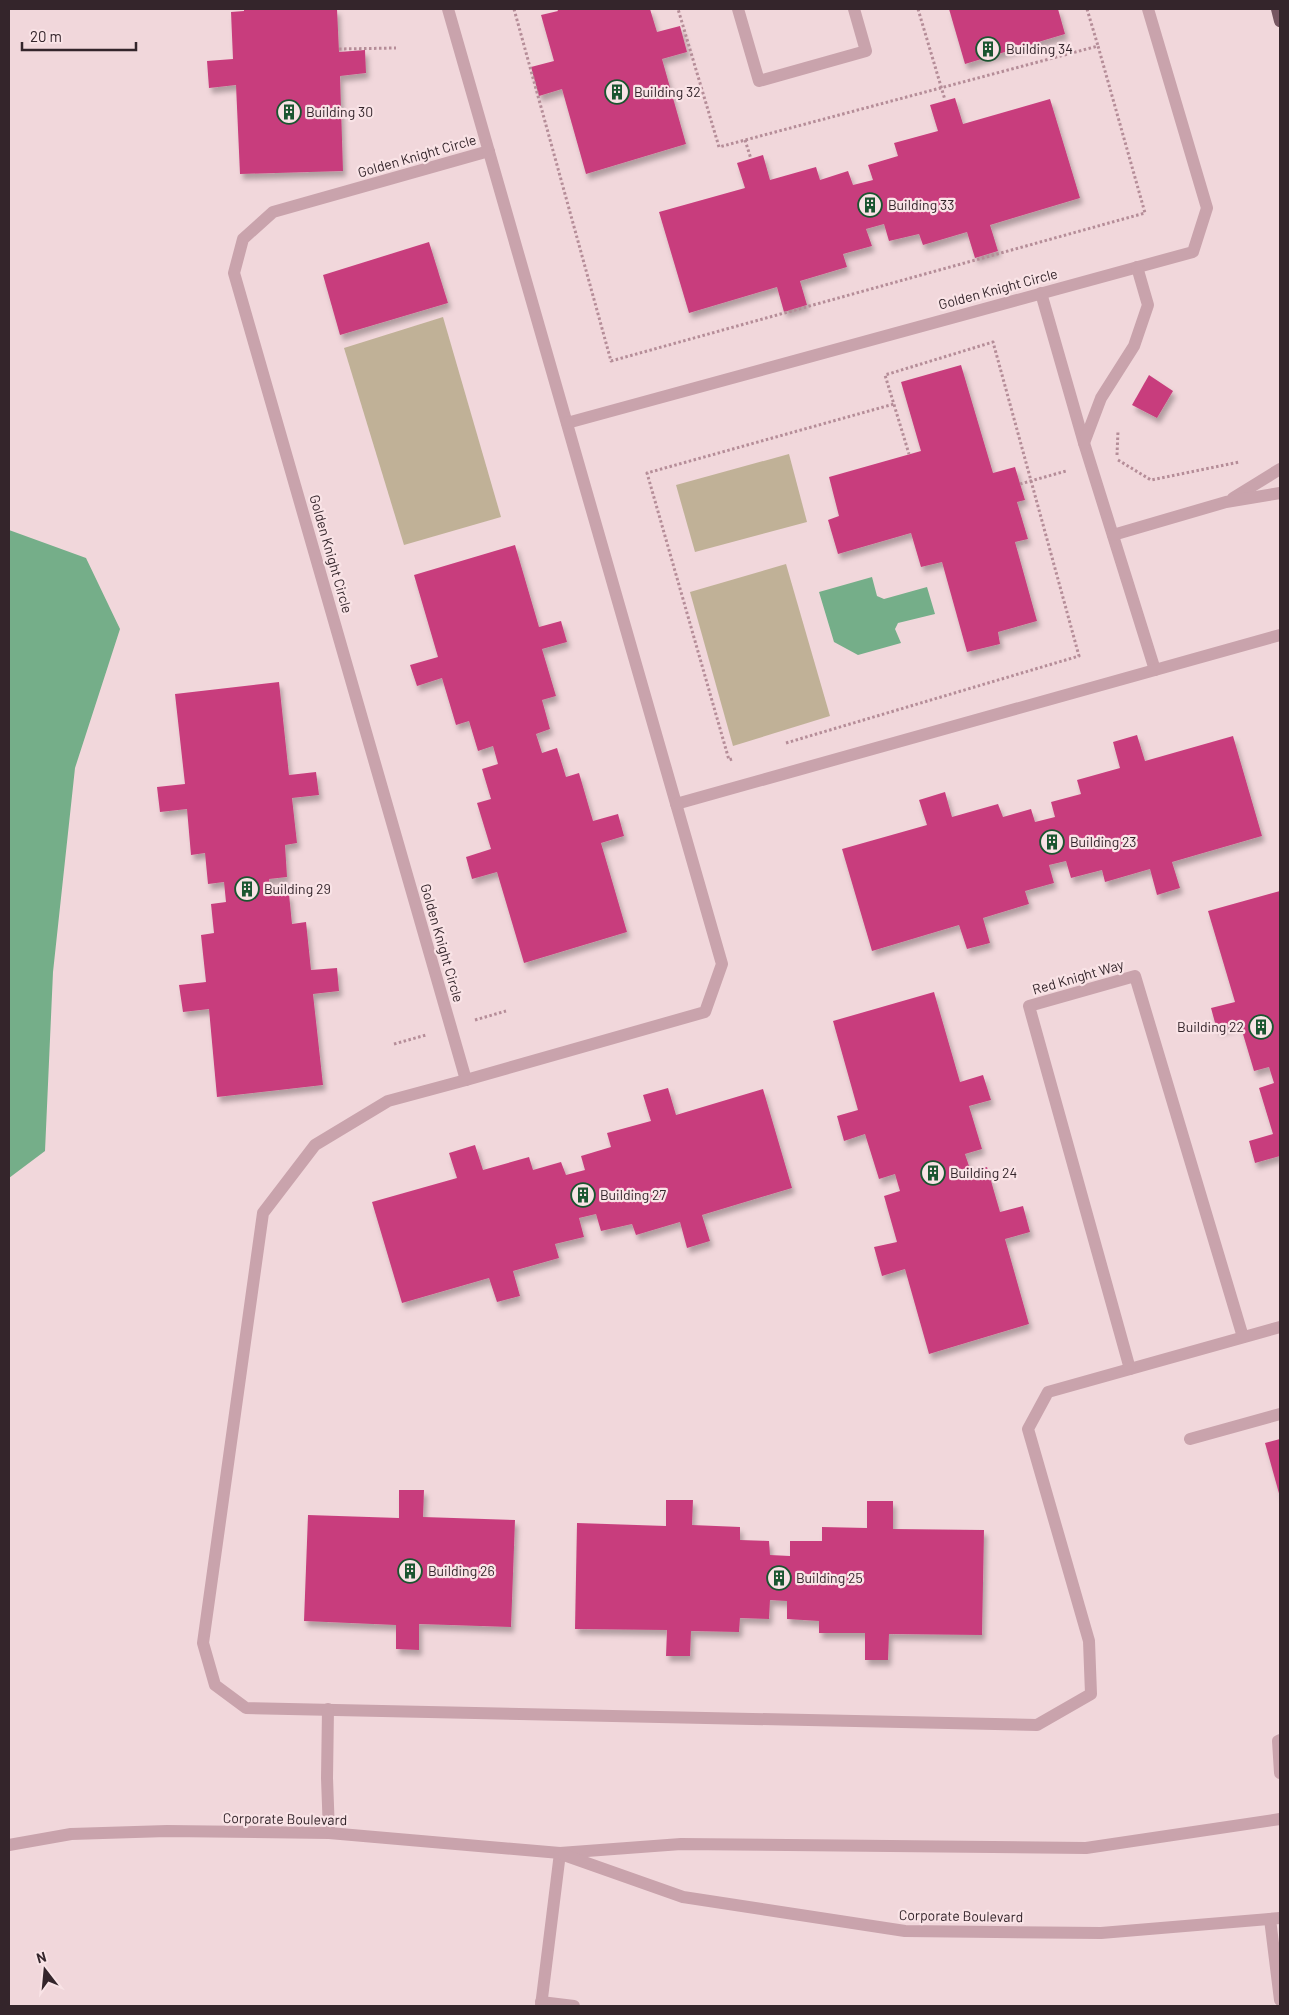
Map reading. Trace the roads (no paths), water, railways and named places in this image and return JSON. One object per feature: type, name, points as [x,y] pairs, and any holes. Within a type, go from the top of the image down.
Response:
[{"type":"main road","points":[[1277,9],[1280,21]]},
{"type":"street","name":"Golden Knight Circle","points":[[448,9],[489,151],[566,423],[722,964],[705,1012],[466,1080],[234,273],[243,239],[273,212],[489,151]]},
{"type":"street","points":[[738,9],[759,81],[866,51],[854,9]]},
{"type":"street","name":"Golden Knight Circle","points":[[566,423],[1193,252],[1207,208],[1148,9]]},
{"type":"street","points":[[1084,443],[1101,398],[1134,346],[1148,305],[1138,267]]},
{"type":"street","points":[[1041,293],[1084,443],[1155,670]]},
{"type":"street","points":[[1226,502],[1280,470]]},
{"type":"street","points":[[1113,535],[1226,502],[1280,492]]},
{"type":"street","points":[[676,804],[1280,635]]},
{"type":"street","name":"Red Knight Way","points":[[1130,1369],[1029,1006],[1135,976],[1243,1337]]},
{"type":"street","points":[[466,1080],[388,1101],[315,1145],[263,1213],[203,1643],[215,1685],[246,1708],[1037,1725],[1091,1694],[1089,1641],[1028,1429],[1048,1392],[1280,1327]]},
{"type":"street","points":[[1190,1439],[1280,1414]]},
{"type":"street","points":[[328,1709],[327,1778],[329,1833]]},
{"type":"street","points":[[1280,1740],[1278,1741],[1280,1773]]},
{"type":"street","name":"Corporate Boulevard","points":[[9,1845],[71,1834],[167,1832],[329,1833],[560,1853],[681,1844],[1086,1848],[1280,1819]]},
{"type":"street","points":[[560,1853],[541,2004],[574,2006]]},
{"type":"street","name":"Corporate Boulevard","points":[[560,1853],[683,1898],[905,1931],[1101,1933],[1275,1918]]},
{"type":"street","points":[[1275,1918],[1280,2000]]},
{"type":"place","name":"Building 34","points":[[988,49]]},
{"type":"place","name":"Building 32","points":[[617,92]]},
{"type":"place","name":"Building 30","points":[[289,112]]},
{"type":"place","name":"Building 33","points":[[870,205]]},
{"type":"place","name":"Building 23","points":[[1052,842]]},
{"type":"place","name":"Building 29","points":[[247,889]]},
{"type":"place","name":"Building 22","points":[[1261,1027]]},
{"type":"place","name":"Building 24","points":[[933,1173]]},
{"type":"place","name":"Building 27","points":[[583,1195]]},
{"type":"place","name":"Building 26","points":[[410,1571]]},
{"type":"place","name":"Building 25","points":[[779,1578]]}]
